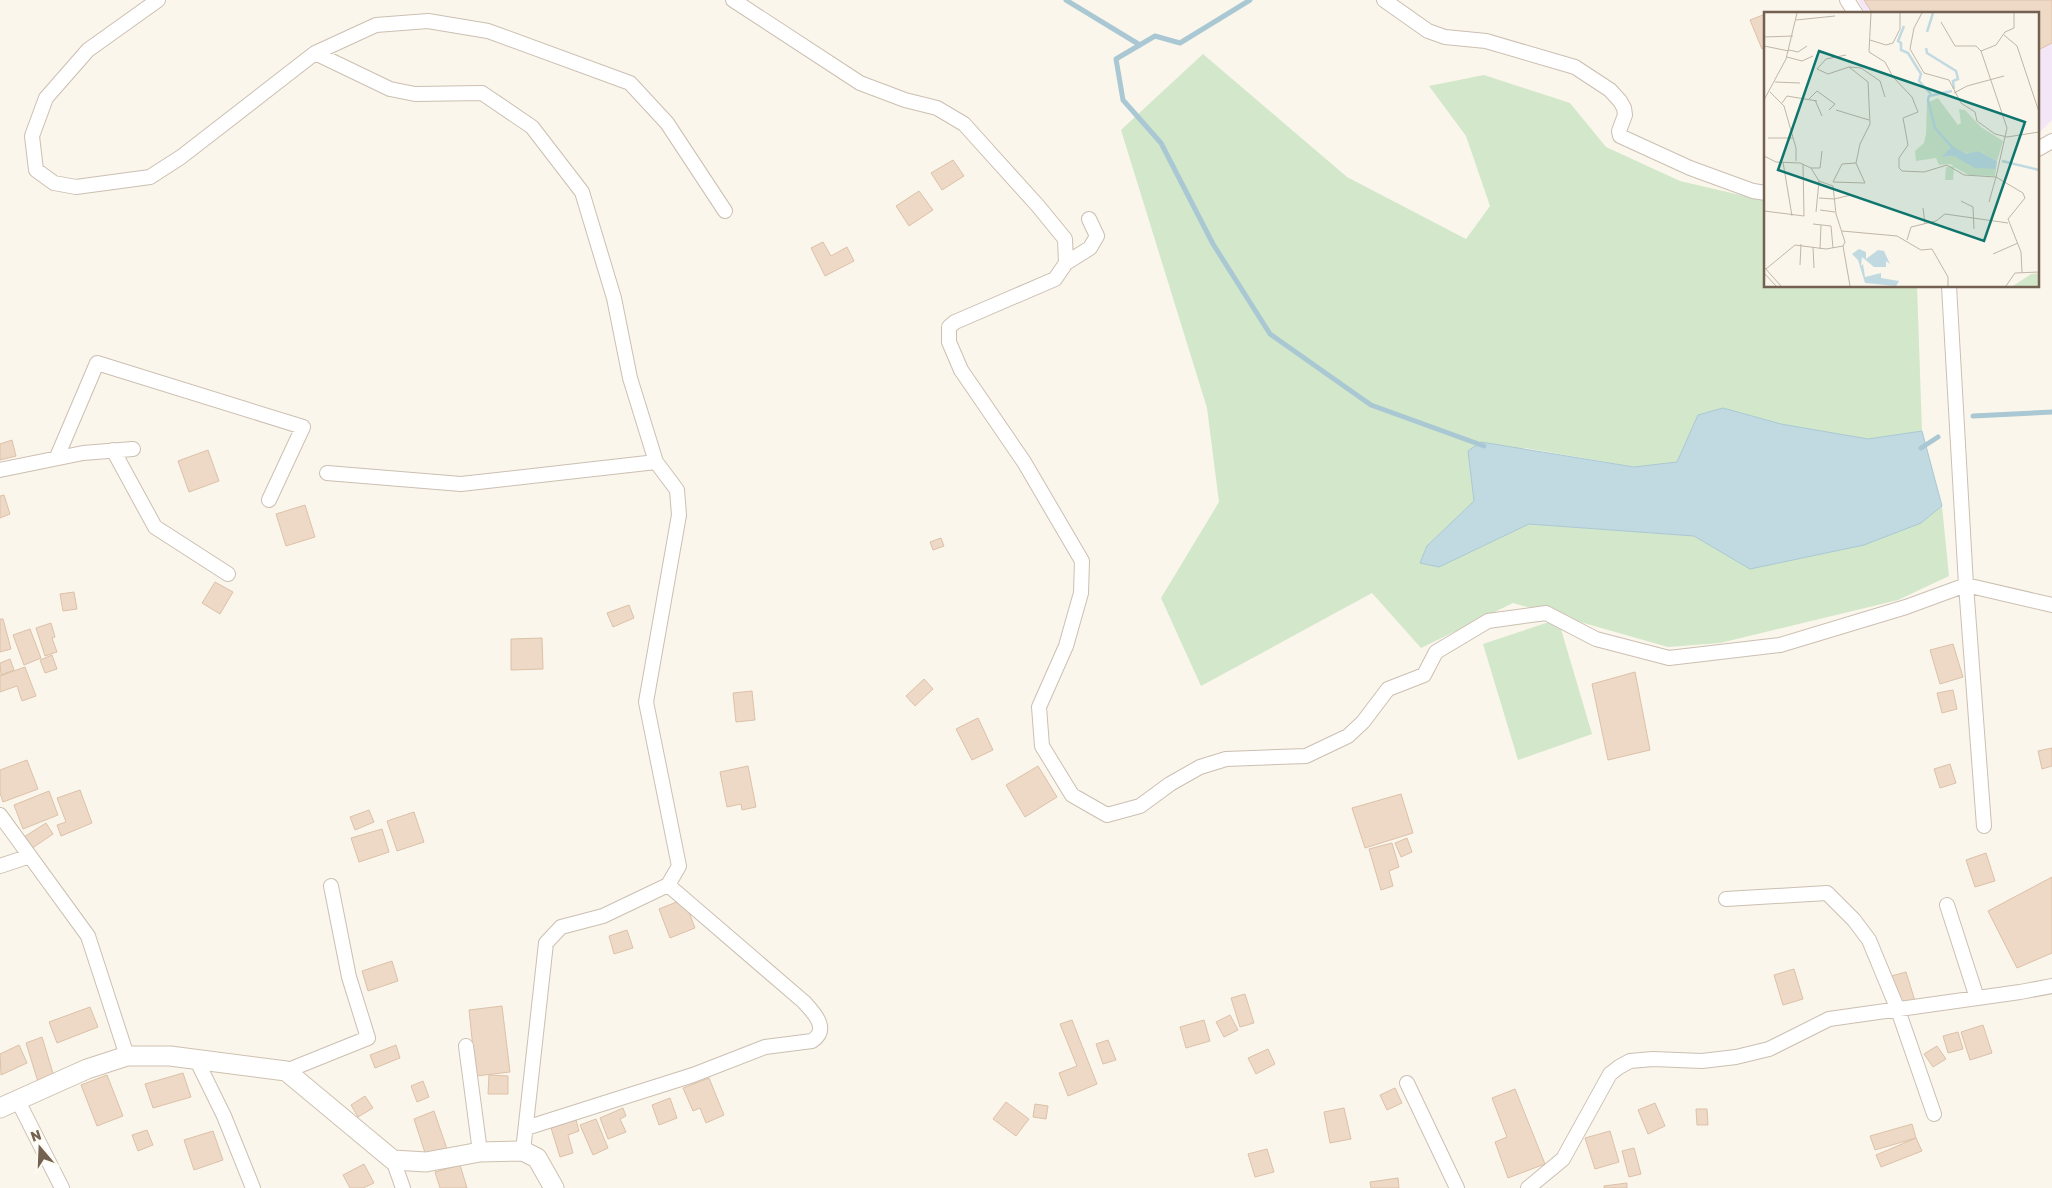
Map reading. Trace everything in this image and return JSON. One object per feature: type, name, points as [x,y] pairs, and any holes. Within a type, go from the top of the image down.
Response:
[{"type":"street","points":[[158,0],[88,50],[46,98],[32,136],[36,170],[54,183],[76,187],[150,177],[180,158],[315,53],[376,25],[428,21],[488,31],[630,83],[667,122],[726,211]]},
{"type":"street","points":[[733,0],[860,84],[905,100],[938,108],[964,124],[1065,239],[1066,263]]},
{"type":"street","points":[[1384,0],[1428,30],[1446,37],[1486,41],[1575,67],[1610,90],[1620,101],[1625,115],[1619,131],[1620,136],[1690,168],[1753,191],[1764,193]]},
{"type":"street","points":[[1847,0],[1855,12]]},
{"type":"street","points":[[315,53],[390,89],[415,94],[482,93],[532,127],[582,192],[614,298],[630,378],[656,462],[677,490],[679,515],[646,702],[679,866],[668,885],[603,916],[561,927],[546,944],[523,1151]]},
{"type":"street","points":[[2040,148],[2052,142]]},
{"type":"street","points":[[1089,219],[1096,236],[1090,248],[1066,263],[1055,279],[954,322],[949,327],[949,342],[961,370],[1024,462],[1082,561],[1081,593],[1066,646],[1039,707],[1042,746],[1072,795],[1107,815],[1140,806],[1170,784],[1200,767],[1226,759],[1306,756],[1348,736],[1363,722],[1388,689],[1424,675],[1436,652],[1488,621],[1546,613],[1596,639],[1669,658],[1780,645],[1906,607],[1966,585],[2052,605]]},
{"type":"street","points":[[1949,288],[1966,585],[1984,826]]},
{"type":"street","points":[[56,457],[97,363],[303,427],[269,500]]},
{"type":"street","points":[[0,470],[56,457],[133,449]]},
{"type":"street","points":[[114,450],[155,527],[228,574]]},
{"type":"street","points":[[328,474],[461,484],[656,462]]},
{"type":"street","points":[[0,815],[88,936],[127,1056]]},
{"type":"street","points":[[0,866],[30,856]]},
{"type":"street","points":[[526,1128],[693,1075],[766,1047],[812,1041],[817,1038],[820,1032],[818,1019],[804,1002],[668,885]]},
{"type":"street","points":[[0,1108],[87,1069],[127,1056],[170,1056],[286,1071],[368,1038],[349,977],[331,886]]},
{"type":"street","points":[[1726,899],[1827,893],[1864,931],[1898,1010],[1934,1114]]},
{"type":"street","points":[[1947,906],[1977,998]]},
{"type":"street","points":[[1528,1188],[1563,1159],[1610,1074],[1618,1067],[1630,1061],[1653,1059],[1702,1061],[1736,1057],[1769,1049],[1829,1019],[2052,986]]},
{"type":"street","points":[[466,1046],[480,1152]]},
{"type":"street","points":[[196,1059],[224,1116],[252,1188]]},
{"type":"street","points":[[286,1071],[393,1160],[403,1188]]},
{"type":"street","points":[[1407,1083],[1457,1188]]},
{"type":"street","points":[[18,1100],[62,1188]]},
{"type":"street","points":[[393,1160],[426,1162],[480,1152],[523,1151],[537,1158],[554,1188]]},
{"type":"shaded area","points":[[1858,0],[2052,0],[2052,120],[2040,132],[2040,12],[1865,12]]},
{"type":"green space","points":[[1203,54],[1347,177],[1466,239],[1490,206],[1466,136],[1429,86],[1484,75],[1570,103],[1606,147],[1680,181],[1764,201],[1764,288],[1917,288],[1922,431],[1868,439],[1781,424],[1723,408],[1698,415],[1677,462],[1635,467],[1525,448],[1468,451],[1474,501],[1427,546],[1439,567],[1529,524],[1694,536],[1750,569],[1921,523],[1942,506],[1949,576],[1898,600],[1720,643],[1668,647],[1513,603],[1421,648],[1372,593],[1201,686],[1161,598],[1219,502],[1207,408],[1121,130]]},
{"type":"green space","points":[[1558,619],[1592,734],[1518,760],[1483,644]]},
{"type":"water","points":[[1723,408],[1781,424],[1868,439],[1922,431],[1942,506],[1921,523],[1864,545],[1750,569],[1694,536],[1529,524],[1439,567],[1420,563],[1427,546],[1474,501],[1468,451],[1481,442],[1634,467],[1677,462],[1698,415]]},
{"type":"building","points":[[1864,0],[2052,0],[2052,43],[2040,49],[2040,12],[1872,12]]},
{"type":"building","points":[[1764,15],[1764,48],[1762,49],[1750,20]]},
{"type":"building","points":[[953,160],[964,176],[942,190],[931,173]]},
{"type":"building","points":[[919,191],[933,210],[909,226],[896,206]]},
{"type":"building","points":[[823,242],[831,256],[847,247],[854,261],[825,276],[811,248]]},
{"type":"building","points":[[12,440],[16,456],[0,460],[0,444]]},
{"type":"building","points":[[208,450],[219,481],[189,492],[178,461]]},
{"type":"building","points":[[4,495],[10,514],[0,518],[0,496]]},
{"type":"building","points":[[305,505],[315,537],[286,546],[276,514]]},
{"type":"building","points":[[941,538],[944,546],[933,550],[930,542]]},
{"type":"building","points":[[215,582],[233,592],[220,614],[202,603]]},
{"type":"building","points":[[74,592],[77,609],[63,611],[60,594]]},
{"type":"building","points":[[629,605],[634,618],[613,627],[607,613]]},
{"type":"building","points":[[0,619],[3,619],[11,649],[0,652]]},
{"type":"building","points":[[51,623],[55,637],[52,638],[57,652],[45,656],[36,628]]},
{"type":"building","points":[[30,629],[41,658],[24,665],[13,635]]},
{"type":"building","points":[[542,638],[543,669],[511,670],[511,639]]},
{"type":"building","points":[[1953,644],[1963,677],[1940,684],[1930,650]]},
{"type":"building","points":[[52,655],[57,669],[45,673],[40,660]]},
{"type":"building","points":[[10,659],[14,670],[1,675],[0,663]]},
{"type":"building","points":[[25,667],[36,696],[22,701],[17,686],[0,692],[0,676]]},
{"type":"building","points":[[1635,672],[1650,750],[1608,760],[1592,684]]},
{"type":"building","points":[[924,679],[933,689],[915,706],[906,696]]},
{"type":"building","points":[[1953,690],[1957,709],[1942,713],[1937,693]]},
{"type":"building","points":[[752,691],[755,720],[736,722],[733,693]]},
{"type":"building","points":[[978,718],[993,750],[972,760],[956,729]]},
{"type":"building","points":[[2052,748],[2052,766],[2042,769],[2038,751]]},
{"type":"building","points":[[27,760],[38,789],[3,802],[0,793],[0,770]]},
{"type":"building","points":[[1950,764],[1956,783],[1940,788],[1934,769]]},
{"type":"building","points":[[748,766],[756,807],[742,810],[741,804],[727,807],[720,772]]},
{"type":"building","points":[[1038,766],[1057,797],[1025,817],[1006,785]]},
{"type":"building","points":[[80,790],[92,823],[61,836],[57,825],[66,822],[57,798]]},
{"type":"building","points":[[49,791],[58,815],[23,829],[14,805]]},
{"type":"building","points":[[1401,794],[1413,833],[1365,848],[1352,808]]},
{"type":"building","points":[[369,810],[374,822],[355,830],[350,817]]},
{"type":"building","points":[[414,812],[424,842],[397,851],[387,821]]},
{"type":"building","points":[[46,823],[53,834],[31,849],[24,837]]},
{"type":"building","points":[[382,829],[389,852],[359,862],[351,838]]},
{"type":"building","points":[[1407,838],[1412,852],[1401,857],[1395,843]]},
{"type":"building","points":[[1392,843],[1399,867],[1389,871],[1393,886],[1381,890],[1369,849]]},
{"type":"building","points":[[1986,853],[1995,881],[1975,887],[1966,860]]},
{"type":"building","points":[[2052,877],[2052,953],[2017,968],[1988,911]]},
{"type":"building","points":[[684,899],[695,928],[670,938],[659,909]]},
{"type":"building","points":[[627,930],[633,948],[614,954],[609,936]]},
{"type":"building","points":[[392,961],[398,981],[368,991],[362,971]]},
{"type":"building","points":[[1794,969],[1803,999],[1783,1005],[1774,975]]},
{"type":"building","points":[[1906,972],[1915,1001],[1900,1006],[1891,976]]},
{"type":"building","points":[[1245,994],[1254,1023],[1240,1027],[1231,998]]},
{"type":"building","points":[[502,1006],[510,1072],[476,1076],[469,1010]]},
{"type":"building","points":[[90,1007],[98,1027],[57,1043],[49,1022]]},
{"type":"building","points":[[1230,1015],[1238,1030],[1224,1037],[1216,1022]]},
{"type":"building","points":[[1072,1020],[1097,1084],[1068,1096],[1059,1073],[1077,1066],[1060,1024]]},
{"type":"building","points":[[1204,1020],[1210,1041],[1186,1048],[1180,1027]]},
{"type":"building","points":[[1983,1025],[1992,1053],[1970,1060],[1961,1032]]},
{"type":"building","points":[[1958,1032],[1963,1049],[1948,1053],[1943,1036]]},
{"type":"building","points":[[42,1037],[55,1080],[39,1085],[26,1043]]},
{"type":"building","points":[[1108,1040],[1116,1060],[1103,1064],[1096,1044]]},
{"type":"building","points":[[19,1045],[27,1063],[1,1075],[0,1054]]},
{"type":"building","points":[[396,1045],[400,1058],[375,1068],[370,1055]]},
{"type":"building","points":[[1937,1046],[1946,1059],[1933,1067],[1924,1054]]},
{"type":"building","points":[[1268,1049],[1275,1064],[1256,1074],[1248,1058]]},
{"type":"building","points":[[183,1073],[191,1097],[153,1108],[145,1084]]},
{"type":"building","points":[[107,1075],[123,1116],[97,1126],[81,1085]]},
{"type":"building","points":[[489,1075],[508,1076],[508,1094],[488,1094]]},
{"type":"building","points":[[709,1078],[724,1115],[706,1123],[700,1108],[693,1111],[683,1088]]},
{"type":"building","points":[[423,1081],[429,1097],[417,1102],[411,1086]]},
{"type":"building","points":[[1395,1088],[1402,1103],[1387,1110],[1380,1095]]},
{"type":"building","points":[[1515,1089],[1545,1164],[1508,1178],[1495,1142],[1507,1137],[1492,1098]]},
{"type":"building","points":[[365,1096],[373,1108],[358,1117],[351,1105]]},
{"type":"building","points":[[670,1098],[677,1118],[659,1125],[652,1105]]},
{"type":"building","points":[[1006,1102],[1029,1119],[1016,1136],[993,1119]]},
{"type":"building","points":[[1655,1103],[1665,1126],[1648,1134],[1638,1110]]},
{"type":"building","points":[[1035,1104],[1048,1106],[1046,1119],[1033,1117]]},
{"type":"building","points":[[623,1108],[626,1116],[620,1119],[626,1132],[608,1139],[600,1118]]},
{"type":"building","points":[[1344,1108],[1351,1139],[1330,1143],[1324,1112]]},
{"type":"building","points":[[1696,1109],[1707,1109],[1708,1125],[1697,1125]]},
{"type":"building","points":[[434,1111],[448,1152],[427,1159],[414,1119]]},
{"type":"building","points":[[596,1119],[608,1148],[593,1155],[580,1125]]},
{"type":"building","points":[[576,1120],[579,1131],[568,1135],[573,1153],[560,1157],[551,1128]]},
{"type":"building","points":[[1912,1124],[1916,1138],[1875,1150],[1870,1136]]},
{"type":"building","points":[[147,1130],[153,1145],[138,1151],[132,1135]]},
{"type":"building","points":[[213,1131],[223,1160],[194,1170],[184,1140]]},
{"type":"building","points":[[1610,1131],[1619,1162],[1595,1169],[1585,1138]]},
{"type":"building","points":[[1916,1138],[1922,1151],[1881,1167],[1876,1155]]},
{"type":"building","points":[[1634,1148],[1641,1174],[1629,1177],[1622,1151]]},
{"type":"building","points":[[1267,1149],[1274,1172],[1255,1177],[1248,1154]]},
{"type":"building","points":[[364,1164],[374,1183],[363,1188],[350,1188],[343,1175]]},
{"type":"building","points":[[460,1165],[467,1188],[440,1188],[435,1172]]},
{"type":"building","points":[[1398,1178],[1399,1188],[1371,1188],[1370,1182]]},
{"type":"building","points":[[1627,1183],[1627,1188],[1604,1188],[1604,1186]]},
{"type":"waterway","points":[[1066,0],[1140,45]]},
{"type":"waterway","points":[[1250,0],[1180,43],[1155,36],[1116,59],[1123,100],[1161,143],[1213,244],[1270,334],[1371,405],[1484,446]]},
{"type":"waterway","points":[[1973,416],[2052,412]]},
{"type":"waterway","points":[[1921,448],[1938,437]]}]
